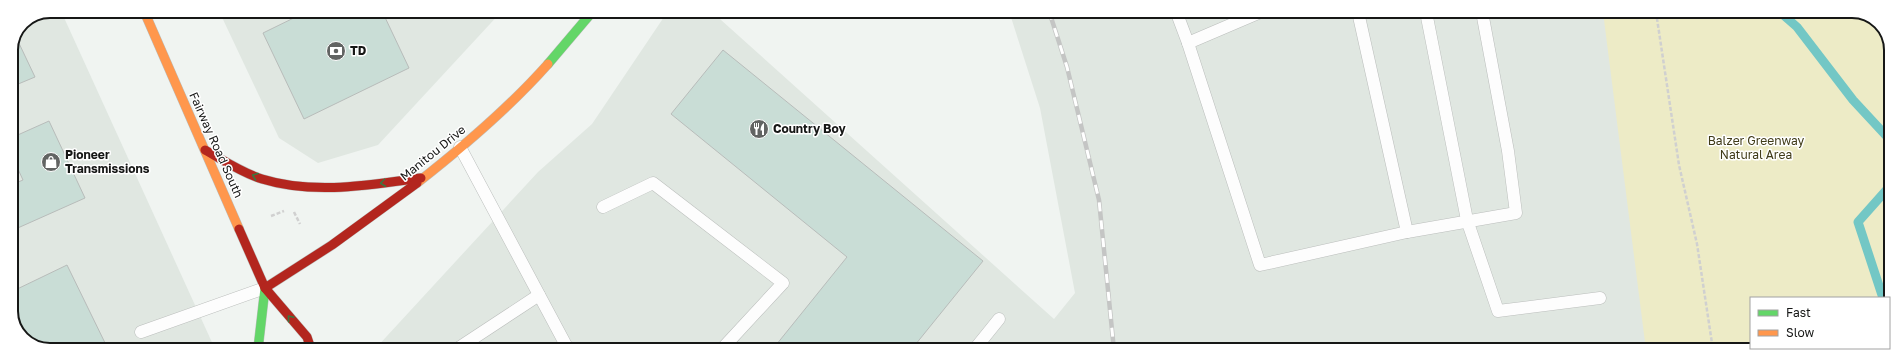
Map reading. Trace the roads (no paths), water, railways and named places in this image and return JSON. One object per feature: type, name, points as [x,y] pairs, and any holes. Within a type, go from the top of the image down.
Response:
[{"type":"main road","name":"Fairway Road South","points":[[147,18],[265,288]]},
{"type":"main road","name":"Manitou Drive","points":[[265,288],[321,254],[422,178],[460,147],[517,96],[587,18]]},
{"type":"main road","points":[[205,150],[237,168],[263,179],[313,188],[366,185],[422,178]]},
{"type":"main road","points":[[259,343],[265,288]]},
{"type":"main road","points":[[265,288],[307,338],[309,343]]},
{"type":"lane","points":[[1179,18],[1260,265],[1407,232],[1467,220],[1516,213],[1508,151],[1483,18]]},
{"type":"lane","points":[[1188,43],[1248,18]]},
{"type":"lane","points":[[1359,18],[1407,232]]},
{"type":"lane","points":[[1427,18],[1467,220],[1498,311],[1600,298]]},
{"type":"lane","points":[[460,147],[564,343]]},
{"type":"lane","points":[[603,207],[653,183],[783,283],[727,343]]},
{"type":"lane","points":[[141,332],[265,288]]},
{"type":"lane","points":[[466,343],[539,295]]},
{"type":"lane","points":[[980,343],[999,319]]},
{"type":"waterway","points":[[1787,18],[1797,27],[1853,100],[1884,133]]},
{"type":"waterway","points":[[1883,297],[1858,222],[1884,193]]},
{"type":"railway","points":[[1051,18],[1067,67],[1099,200],[1113,343]]},
{"type":"place","name":"TD","points":[[336,51]]},
{"type":"place","name":"Country Boy","points":[[759,129]]},
{"type":"place","name":"Pioneer Transmissions","points":[[51,162]]},
{"type":"park label","name":"Balzer Greenway Natural Area","points":[[1756,148]]}]
